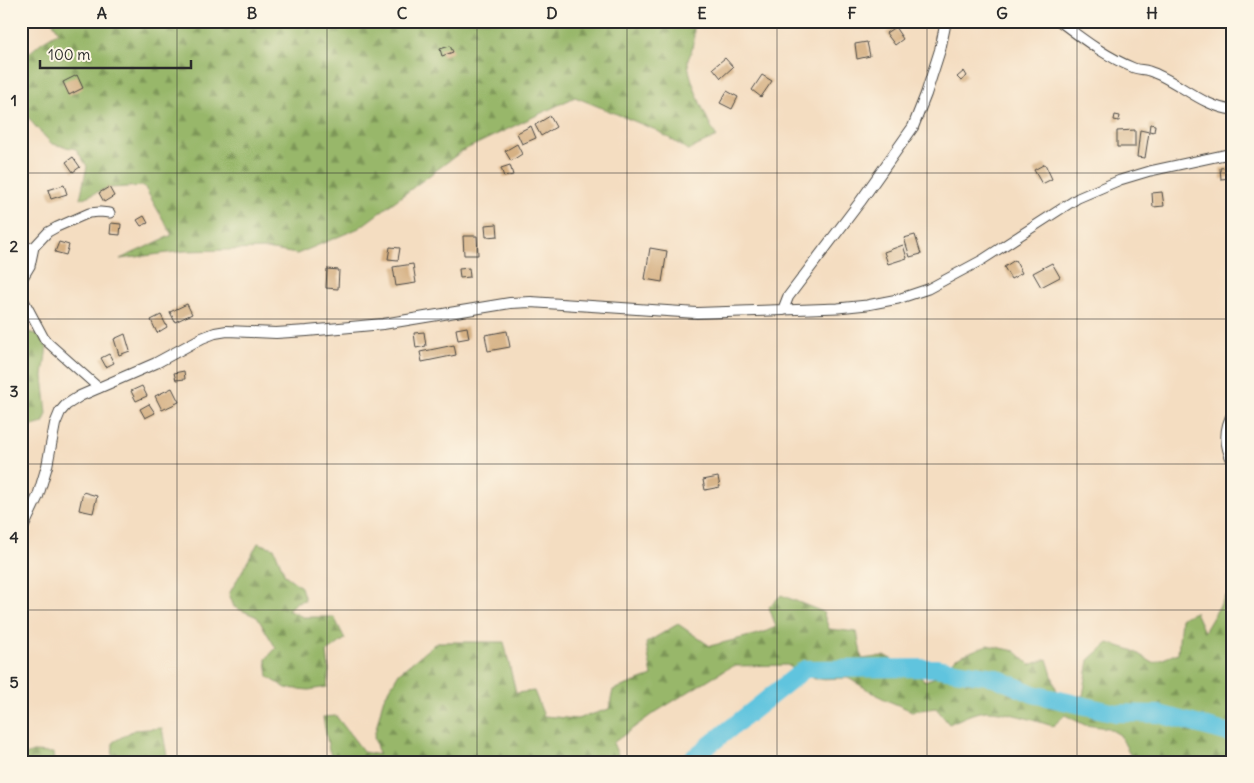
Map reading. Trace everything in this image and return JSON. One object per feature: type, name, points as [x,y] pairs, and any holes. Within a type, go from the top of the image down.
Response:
[{"type":"street","points":[[782,310],[788,297],[866,194],[914,126],[940,50],[946,21]]},
{"type":"street","points":[[1059,21],[1096,49],[1136,69],[1148,70],[1223,109],[1233,110]]},
{"type":"street","points":[[21,532],[38,496],[47,466],[55,424],[60,412],[66,405],[80,396],[156,363],[202,338],[221,332],[300,332],[383,324],[510,303],[541,303],[697,313],[838,308],[867,305],[898,299],[928,289],[982,260],[1078,198],[1120,180],[1150,171],[1233,152]]},
{"type":"street","points":[[21,281],[30,266],[34,247],[48,232],[88,213],[110,213]]},
{"type":"street","points":[[21,250],[34,247]]},
{"type":"street","points":[[21,295],[44,340],[99,388]]},
{"type":"street","points":[[1233,412],[1228,420],[1225,436],[1233,463]]},
{"type":"green space","points":[[52,21],[692,21],[694,38],[688,60],[691,77],[717,137],[688,150],[656,130],[575,97],[462,151],[359,228],[297,254],[266,249],[184,251],[120,259],[172,235],[144,186],[108,188],[80,199],[87,166],[76,149],[52,144],[24,111],[21,110],[21,60],[42,42],[59,32]]},
{"type":"green space","points":[[21,333],[37,334],[47,346],[43,376],[47,414],[43,423],[21,428]]},
{"type":"green space","points":[[258,543],[274,548],[285,575],[301,587],[305,600],[297,602],[287,610],[303,617],[334,617],[345,639],[327,652],[329,670],[327,687],[309,690],[286,688],[268,677],[266,659],[276,648],[257,617],[234,607],[229,594]]},
{"type":"green space","points":[[1233,591],[1233,762],[1134,762],[1120,735],[1108,728],[1085,725],[1065,715],[1053,726],[1010,714],[986,711],[972,714],[949,724],[936,708],[912,711],[884,699],[848,678],[815,679],[787,665],[733,666],[714,676],[651,715],[613,743],[621,762],[334,762],[329,750],[323,717],[336,716],[364,752],[379,755],[374,737],[383,700],[399,673],[437,642],[504,642],[516,693],[534,691],[544,716],[577,719],[609,709],[613,690],[652,676],[646,643],[678,624],[710,646],[762,633],[776,627],[769,607],[781,595],[823,612],[829,629],[857,632],[862,659],[885,656],[910,668],[925,681],[941,675],[956,658],[987,645],[1015,651],[1030,665],[1047,659],[1058,695],[1083,696],[1089,660],[1108,643],[1132,650],[1153,663],[1178,653],[1181,618],[1195,612],[1204,632],[1225,597]]},
{"type":"green space","points":[[162,728],[168,762],[112,762],[113,742],[134,730]]},
{"type":"green space","points":[[33,752],[53,753],[54,762],[21,762],[21,757]]},
{"type":"building","points":[[895,27],[903,39],[895,45],[886,33]]},
{"type":"building","points":[[867,42],[870,56],[857,59],[855,44]]},
{"type":"building","points":[[450,46],[453,52],[442,56],[440,49]]},
{"type":"building","points":[[725,58],[733,67],[721,78],[713,68]]},
{"type":"building","points":[[964,71],[967,76],[961,81],[957,77]]},
{"type":"building","points":[[77,75],[83,88],[69,95],[63,82]]},
{"type":"building","points":[[762,75],[772,81],[761,97],[752,90]]},
{"type":"building","points":[[727,91],[738,97],[732,109],[720,103]]},
{"type":"building","points":[[1115,115],[1120,116],[1119,121],[1114,120]]},
{"type":"building","points":[[550,116],[556,127],[541,136],[535,125]]},
{"type":"building","points":[[1150,124],[1155,125],[1154,132],[1149,131]]},
{"type":"building","points":[[531,126],[536,138],[522,144],[517,133]]},
{"type":"building","points":[[1135,130],[1135,147],[1117,147],[1117,131]]},
{"type":"building","points":[[1140,130],[1149,132],[1145,158],[1137,157]]},
{"type":"building","points":[[517,144],[522,154],[511,161],[505,151]]},
{"type":"building","points":[[73,157],[80,167],[73,172],[66,162]]},
{"type":"building","points":[[1045,164],[1052,179],[1042,184],[1034,170]]},
{"type":"building","points":[[510,165],[513,175],[504,177],[501,168]]},
{"type":"building","points":[[1230,167],[1230,178],[1221,179],[1220,168]]},
{"type":"building","points":[[64,185],[67,194],[51,199],[48,190]]},
{"type":"building","points":[[109,187],[114,196],[104,202],[99,193]]},
{"type":"building","points":[[1162,192],[1164,206],[1153,207],[1152,193]]},
{"type":"building","points":[[144,216],[148,223],[141,226],[137,220]]},
{"type":"building","points":[[111,223],[121,224],[120,235],[110,234]]},
{"type":"building","points":[[497,224],[498,236],[486,237],[485,225]]},
{"type":"building","points":[[915,235],[921,254],[910,257],[904,238]]},
{"type":"building","points":[[463,236],[477,236],[478,255],[464,255]]},
{"type":"building","points":[[59,242],[69,245],[66,255],[55,252]]},
{"type":"building","points":[[903,245],[907,258],[888,264],[884,252]]},
{"type":"building","points":[[390,247],[400,248],[398,260],[388,259]]},
{"type":"building","points":[[650,248],[667,251],[662,282],[645,279]]},
{"type":"building","points":[[1015,260],[1022,273],[1011,279],[1004,267]]},
{"type":"building","points":[[1052,263],[1060,277],[1041,287],[1033,273]]},
{"type":"building","points":[[413,264],[416,283],[396,286],[393,267]]},
{"type":"building","points":[[469,268],[470,277],[460,278],[459,269]]},
{"type":"building","points":[[327,269],[339,270],[338,289],[326,288]]},
{"type":"building","points":[[187,304],[192,314],[175,322],[170,312]]},
{"type":"building","points":[[161,315],[167,327],[157,333],[151,320]]},
{"type":"building","points":[[467,327],[469,338],[458,340],[456,329]]},
{"type":"building","points":[[507,331],[510,347],[488,351],[485,335]]},
{"type":"building","points":[[424,332],[426,346],[416,348],[414,333]]},
{"type":"building","points":[[125,334],[130,351],[119,355],[114,339]]},
{"type":"building","points":[[454,345],[456,355],[422,362],[420,352]]},
{"type":"building","points":[[109,354],[114,363],[106,367],[101,358]]},
{"type":"building","points":[[184,371],[185,379],[176,380],[174,373]]},
{"type":"building","points":[[142,386],[147,396],[136,401],[131,391]]},
{"type":"building","points":[[172,388],[179,402],[162,410],[155,396]]},
{"type":"building","points":[[149,404],[155,413],[145,418],[140,409]]},
{"type":"building","points":[[718,477],[720,487],[705,490],[703,480]]},
{"type":"building","points":[[83,492],[97,496],[93,513],[79,510]]},
{"type":"waterway","points":[[688,762],[805,669],[935,668],[994,677],[1033,694],[1116,713],[1159,714],[1233,734]]}]
